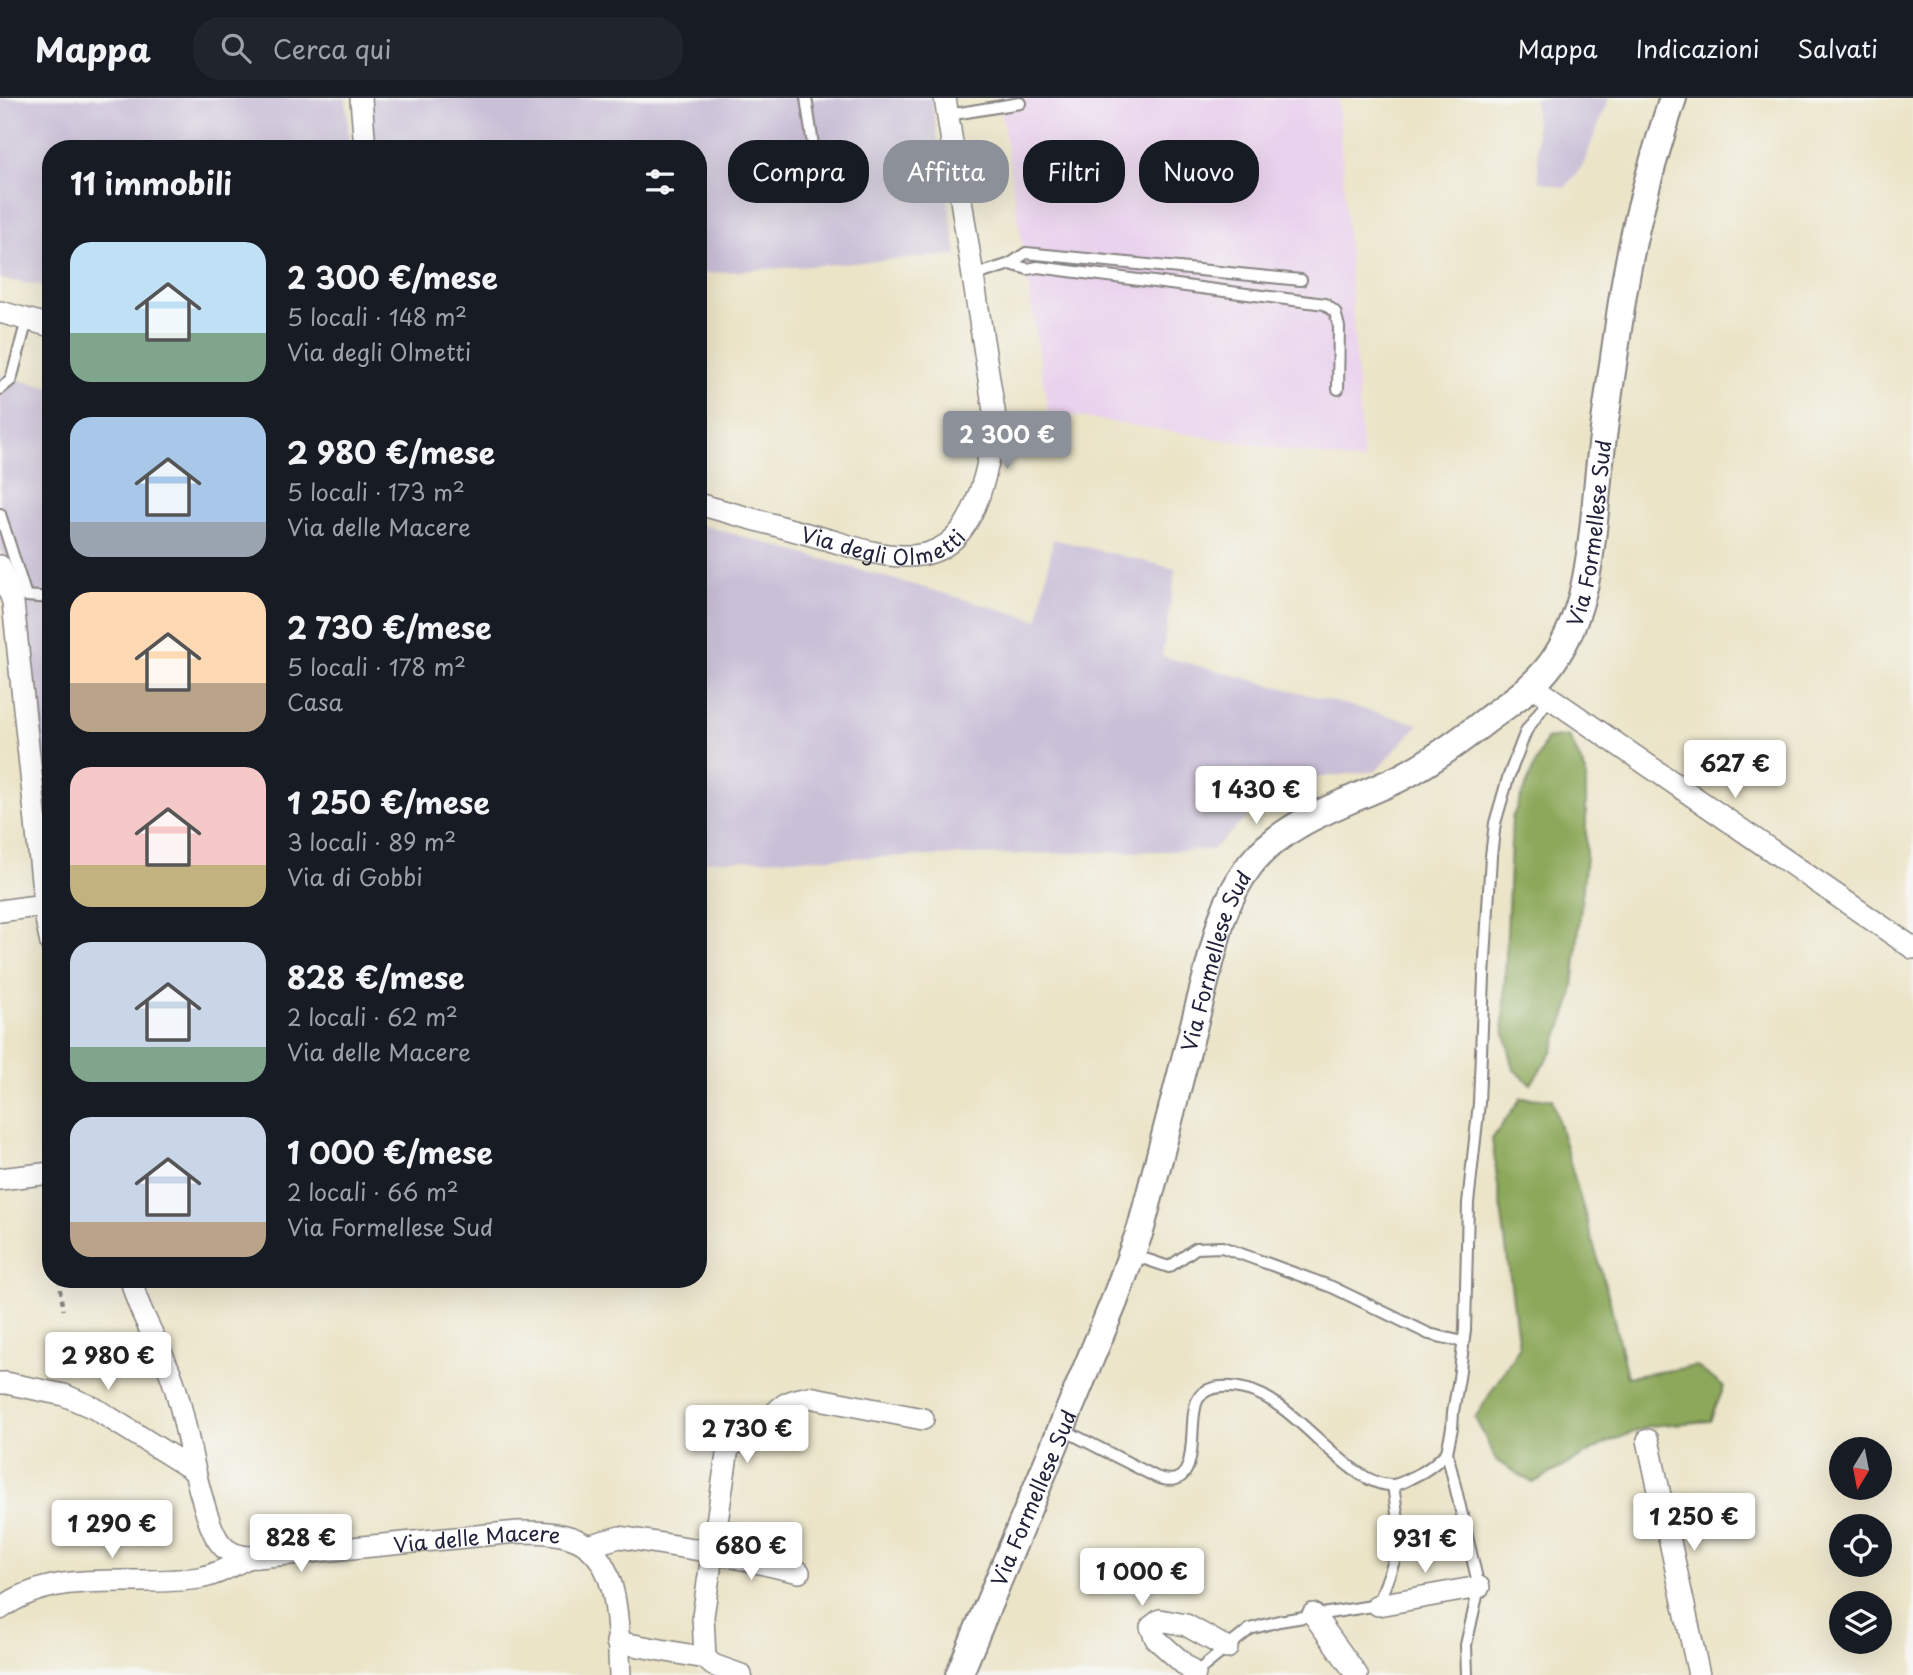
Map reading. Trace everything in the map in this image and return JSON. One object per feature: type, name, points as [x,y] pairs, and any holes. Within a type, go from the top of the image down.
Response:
[{"type":"street","points":[[361,98],[364,140]]},
{"type":"street","name":"Via Formellese Sud","points":[[959,1675],[1132,1255],[1221,920],[1236,885],[1260,854],[1281,837],[1335,806],[1417,769],[1541,691],[1551,664],[1566,639],[1582,595],[1587,571],[1602,443],[1628,265],[1673,98]]},
{"type":"street","name":"Via degli Olmetti","points":[[707,506],[893,556],[925,554],[942,547],[956,537],[967,524],[979,495],[995,426],[993,398],[947,106]]},
{"type":"street","points":[[0,312],[42,324]]},
{"type":"street","points":[[0,566],[7,603],[42,889]]},
{"type":"street","points":[[1541,691],[1913,948]]},
{"type":"street","points":[[0,911],[42,905]]},
{"type":"street","points":[[0,1179],[42,1182]]},
{"type":"street","points":[[134,1288],[140,1308],[171,1374],[208,1518],[220,1544],[226,1550],[235,1555],[249,1557]]},
{"type":"street","points":[[0,1383],[64,1395],[94,1408],[195,1471]]},
{"type":"street","points":[[705,1658],[703,1616],[728,1448],[760,1427],[780,1406],[791,1400],[809,1397],[923,1419]]},
{"type":"street","points":[[1648,1440],[1699,1675]]},
{"type":"street","name":"Via delle Macere","points":[[249,1557],[518,1532],[576,1539],[600,1559],[608,1574],[614,1599],[620,1675]]},
{"type":"street","points":[[587,1546],[620,1537],[712,1552],[799,1572]]},
{"type":"street","points":[[0,1609],[27,1593],[56,1585],[201,1577],[220,1572],[249,1557]]},
{"type":"street","points":[[1378,1605],[1479,1587]]},
{"type":"street","points":[[1313,1614],[1357,1675]]},
{"type":"street","points":[[1194,1674],[1156,1639],[1151,1627],[1160,1620],[1186,1625],[1227,1648]]},
{"type":"street","points":[[617,1642],[705,1658],[713,1665],[741,1675]]},
{"type":"lane","points":[[806,98],[812,140]]},
{"type":"lane","points":[[947,106],[1020,103]]},
{"type":"lane","points":[[974,276],[1010,264],[1026,253],[1301,281]]},
{"type":"lane","points":[[1010,264],[1028,269],[1038,267],[1325,304],[1335,312],[1339,327],[1338,389]]},
{"type":"lane","points":[[0,389],[11,380],[27,320]]},
{"type":"lane","points":[[0,514],[26,596],[42,597]]},
{"type":"lane","points":[[1467,1675],[1466,1645],[1479,1587],[1447,1452],[1460,1378],[1467,1293],[1468,1203],[1479,1103],[1493,839],[1507,778],[1541,691]]},
{"type":"lane","points":[[1132,1255],[1169,1267],[1196,1248],[1222,1247],[1332,1287],[1429,1335],[1463,1342]]},
{"type":"lane","points":[[1062,1428],[1156,1477],[1172,1480],[1180,1477],[1189,1464],[1199,1397],[1218,1388],[1247,1390],[1269,1398],[1345,1463],[1381,1483],[1392,1485],[1405,1482],[1430,1469],[1447,1452]]},
{"type":"lane","points":[[1194,1674],[1250,1629],[1313,1614],[1378,1605],[1402,1542],[1392,1485]]},
{"type":"path","points":[[60,1288],[63,1310]]},
{"type":"shaded area","points":[[0,98],[346,98],[349,140],[42,140],[42,286],[0,279]]},
{"type":"shaded area","points":[[369,98],[931,98],[938,140],[883,140],[883,203],[948,203],[957,255],[707,273],[707,140],[372,140]]},
{"type":"shaded area","points":[[999,98],[1338,98],[1363,462],[1048,412],[1009,162],[1009,140],[1006,140]]},
{"type":"shaded area","points":[[1533,98],[1609,98],[1583,165],[1565,188],[1539,181]]},
{"type":"shaded area","points":[[0,375],[42,386],[42,789],[22,612],[0,548]]},
{"type":"shaded area","points":[[707,527],[1038,620],[1053,539],[1176,569],[1162,656],[1419,724],[1376,771],[1306,779],[1254,811],[1212,850],[707,861]]},
{"type":"green space","points":[[1569,736],[1586,773],[1586,856],[1572,998],[1553,1050],[1531,1084],[1514,1070],[1503,1025],[1512,818],[1546,739]]},
{"type":"green space","points":[[1521,1098],[1552,1099],[1610,1302],[1627,1377],[1696,1366],[1724,1387],[1710,1421],[1649,1426],[1604,1444],[1533,1483],[1497,1461],[1475,1418],[1519,1347],[1492,1139]]}]
